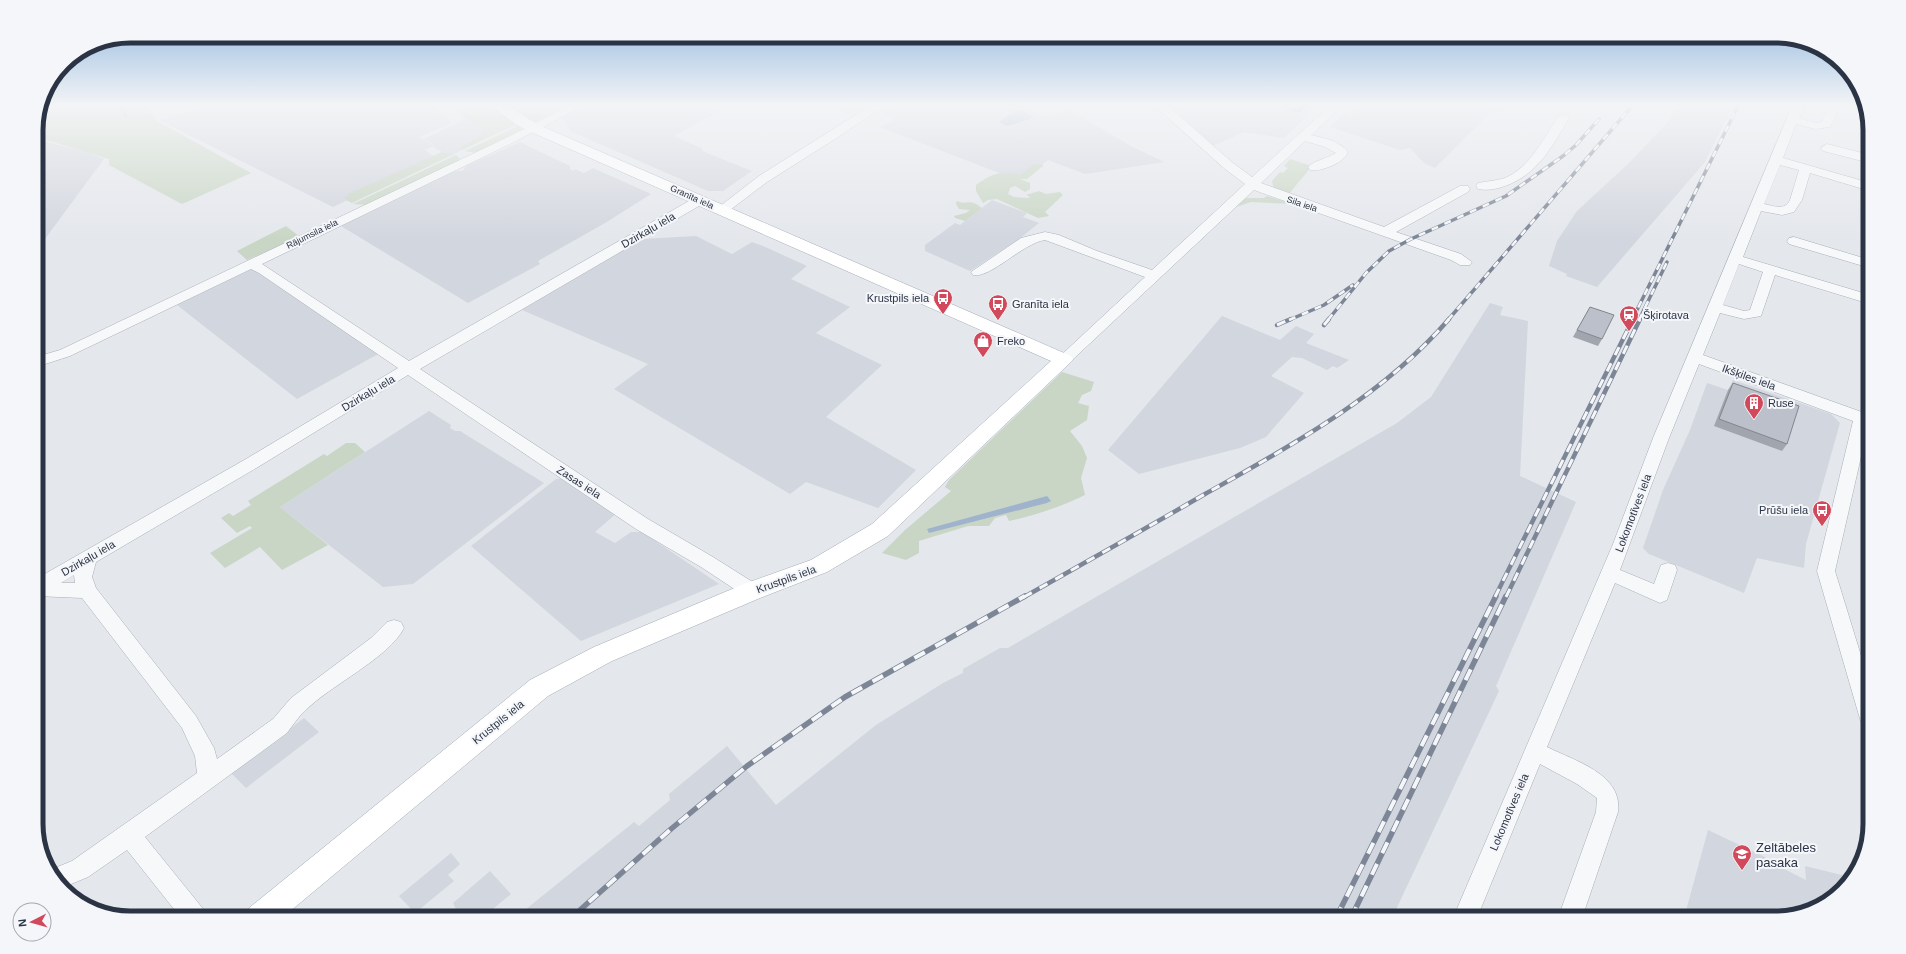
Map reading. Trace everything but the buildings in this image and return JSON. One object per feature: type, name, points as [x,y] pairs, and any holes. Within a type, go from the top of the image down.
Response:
[{"type":"main road","name":"Granīta iela","points":[[586,151],[1064,360]]},
{"type":"main road","name":"Krustpils iela","points":[[268,911],[539,688],[603,654],[752,591],[820,566],[880,530],[1064,360]]},
{"type":"street","name":"Rājumsila iela","points":[[43,360],[65,352],[487,151]]},
{"type":"street","points":[[721,210],[763,179],[809,151]]},
{"type":"street","name":"Sila iela","points":[[1211,151],[1252,184],[1268,193],[1456,257],[1466,262]]},
{"type":"street","name":"Krustpils iela","points":[[1064,360],[1289,151]]},
{"type":"street","points":[[1314,167],[1330,162],[1342,155],[1341,151]]},
{"type":"street","points":[[1384,233],[1464,189],[1476,191],[1481,190],[1482,186],[1497,186],[1511,180],[1535,161],[1544,151]]},
{"type":"street","name":"Lokomotīves iela","points":[[1467,911],[1610,573],[1661,438],[1781,151]]},
{"type":"street","points":[[1837,151],[1863,157]]},
{"type":"street","points":[[1777,160],[1863,185]]},
{"type":"street","points":[[1757,206],[1780,212],[1792,210],[1797,197],[1798,186],[1805,169]]},
{"type":"street","name":"Dzirkaļu iela","points":[[43,584],[252,463],[409,368],[700,200]]},
{"type":"street","points":[[978,272],[1026,241],[1045,236],[1155,276]]},
{"type":"street","points":[[1797,244],[1863,262]]},
{"type":"street","points":[[1736,259],[1863,298]]},
{"type":"street","name":"Zasas iela","points":[[251,264],[409,368],[483,420],[642,524],[708,562],[752,591]]},
{"type":"street","points":[[1716,308],[1744,315],[1756,313],[1770,270]]},
{"type":"street","name":"Ikšķiles iela","points":[[1695,358],[1834,407],[1863,419]]},
{"type":"street","points":[[1862,665],[1826,571],[1853,462],[1863,430]]},
{"type":"street","points":[[88,558],[83,577],[87,591],[189,722],[206,755],[208,778]]},
{"type":"street","points":[[1610,573],[1660,595],[1668,570]]},
{"type":"street","points":[[43,588],[87,591]]},
{"type":"street","points":[[61,876],[80,869],[280,726],[298,704],[378,644],[394,628]]},
{"type":"street","points":[[1535,751],[1595,782],[1606,793],[1609,801],[1607,812],[1572,911]]},
{"type":"street","points":[[129,835],[190,911]]},
{"type":"shaded area","points":[[43,151],[80,151],[104,159],[43,242]]},
{"type":"shaded area","points":[[220,151],[426,151],[436,158],[333,207]]},
{"type":"shaded area","points":[[439,151],[461,151],[454,154]]},
{"type":"shaded area","points":[[501,151],[538,151],[570,166],[570,169],[573,171],[575,169],[584,173],[593,168],[651,194],[605,223],[538,261],[540,264],[468,303],[341,226],[455,171],[463,171],[466,166]]},
{"type":"shaded area","points":[[615,151],[702,151],[752,171],[723,191],[708,191]]},
{"type":"shaded area","points":[[941,151],[1140,151],[1164,162],[1085,174],[1048,160],[1028,175],[1007,176]]},
{"type":"shaded area","points":[[1412,151],[1452,151],[1435,168],[1424,163]]},
{"type":"shaded area","points":[[1641,151],[1711,151],[1705,162],[1597,287],[1566,276],[1567,274],[1549,266],[1557,241],[1577,211]]},
{"type":"shaded area","points":[[992,200],[1027,213],[1023,217],[1039,223],[1019,239],[970,271],[925,251],[925,245],[955,223],[960,225]]},
{"type":"shaded area","points":[[696,236],[732,254],[752,242],[807,266],[791,279],[850,307],[816,333],[882,365],[826,417],[916,470],[878,508],[806,482],[790,494],[614,389],[648,364],[522,310],[643,239]]},
{"type":"shaded area","points":[[252,269],[380,353],[297,399],[177,305]]},
{"type":"shaded area","points":[[1490,303],[1503,307],[1500,315],[1528,321],[1520,476],[1576,502],[1496,686],[1499,691],[1395,911],[524,911],[634,822],[639,826],[670,800],[669,794],[727,746],[776,805],[876,725],[943,683],[963,673],[963,669],[1000,648],[1008,648],[1397,423],[1431,397]]},
{"type":"shaded area","points":[[1222,316],[1280,340],[1296,326],[1314,334],[1306,343],[1349,360],[1337,368],[1333,366],[1327,370],[1302,358],[1292,357],[1271,376],[1304,393],[1266,437],[1240,448],[1139,474],[1108,450]]},
{"type":"shaded area","points":[[1733,380],[1831,414],[1840,423],[1806,544],[1804,568],[1757,558],[1744,593],[1649,554],[1643,548],[1663,490],[1690,430],[1707,383],[1728,390]]},
{"type":"shaded area","points":[[429,411],[451,425],[450,428],[455,431],[460,431],[544,483],[413,584],[383,587],[280,507]]},
{"type":"shaded area","points":[[564,478],[617,513],[595,532],[615,543],[631,532],[642,532],[719,584],[581,641],[471,546],[556,479]]},
{"type":"shaded area","points":[[304,718],[319,732],[246,788],[231,773]]},
{"type":"shaded area","name":"Zeltābeles pasaka","points":[[1708,830],[1765,857],[1770,862],[1806,880],[1805,866],[1845,876],[1833,889],[1820,899],[1799,908],[1776,911],[1686,911]]},
{"type":"shaded area","points":[[451,853],[460,864],[448,875],[454,881],[417,911],[413,911],[399,896]]},
{"type":"shaded area","points":[[490,871],[511,894],[490,911],[455,911],[456,909],[453,903]]},
{"type":"green space","points":[[81,151],[210,151],[251,173],[182,204],[109,165],[109,159]]},
{"type":"green space","points":[[466,151],[482,151],[477,153]]},
{"type":"green space","points":[[442,152],[454,154],[352,203],[345,198],[348,194]]},
{"type":"green space","points":[[456,155],[459,158],[458,162],[368,205],[353,204]]},
{"type":"green space","points":[[1290,159],[1312,166],[1288,195],[1274,189],[1272,181],[1280,172],[1283,173],[1288,168],[1284,166]]},
{"type":"green space","points":[[1034,164],[1043,164],[1043,166],[1027,179],[1020,179],[1030,183],[1030,189],[1025,192],[1015,186],[1010,188],[1008,194],[1014,197],[1028,198],[1030,197],[1026,195],[1039,191],[1046,194],[1060,192],[1063,195],[1045,212],[1049,216],[1038,218],[997,199],[988,200],[983,203],[976,191],[976,185],[997,174],[1007,173],[1020,175]]},
{"type":"green space","points":[[1267,196],[1294,204],[1251,202],[1236,207],[1245,198],[1264,198]]},
{"type":"green space","points":[[957,201],[963,203],[971,202],[982,208],[965,221],[955,218],[954,216],[966,213],[970,210],[959,209],[956,204]]},
{"type":"green space","points":[[286,226],[300,237],[247,260],[237,251]]},
{"type":"green space","points":[[1062,372],[1094,382],[1091,391],[1082,395],[1078,403],[1089,406],[1087,420],[1070,431],[1082,446],[1087,458],[1081,478],[1085,495],[1057,507],[1029,516],[1009,521],[1006,515],[995,518],[989,526],[968,526],[919,541],[919,553],[906,560],[882,553],[905,530],[951,491],[945,487],[949,480]]},
{"type":"green space","points":[[346,443],[355,443],[365,452],[280,507],[328,545],[282,570],[260,547],[225,568],[210,553],[252,528],[250,526],[237,533],[221,518],[229,513],[233,516],[251,505],[248,501],[324,454],[327,456]]},
{"type":"water","points":[[1047,496],[1051,501],[1047,503],[929,533],[927,529]]},
{"type":"railway","points":[[1328,320],[1366,273],[1389,251],[1411,239],[1506,196],[1569,151]]},
{"type":"railway","points":[[1448,320],[1594,151]]},
{"type":"railway","points":[[1632,320],[1716,151]]},
{"type":"railway","points":[[1639,320],[1667,262]]},
{"type":"railway","points":[[1289,320],[1324,305],[1353,285]]},
{"type":"railway","points":[[1277,325],[1291,319]]},
{"type":"railway","points":[[1324,325],[1329,319]]},
{"type":"railway","points":[[1024,597],[1303,438],[1335,417],[1396,372],[1449,319]]},
{"type":"railway","points":[[1495,597],[1633,319]]},
{"type":"railway","points":[[1506,597],[1640,319]]},
{"type":"railway","points":[[579,911],[671,829],[747,766],[845,697],[1025,596]]},
{"type":"railway","points":[[1339,911],[1496,596]]},
{"type":"railway","points":[[1354,911],[1506,596]]},
{"type":"place","name":"Krustpils iela","points":[[943,315]]},
{"type":"place","name":"Granīta iela","points":[[998,321]]},
{"type":"place","name":"Šķirotava","points":[[1629,332]]},
{"type":"place","name":"Freko","points":[[983,358]]},
{"type":"place","name":"Ruse","points":[[1754,420]]},
{"type":"place","name":"Prūšu iela","points":[[1822,527]]},
{"type":"place","name":"Zeltābeles pasaka","points":[[1742,871]]}]
